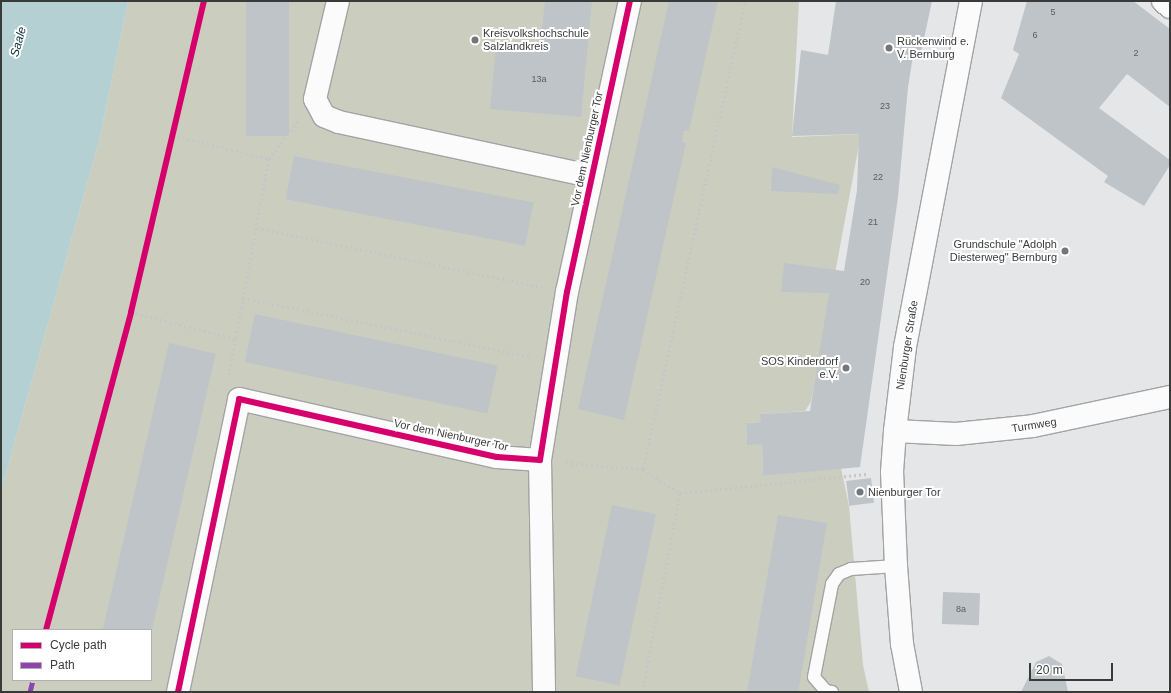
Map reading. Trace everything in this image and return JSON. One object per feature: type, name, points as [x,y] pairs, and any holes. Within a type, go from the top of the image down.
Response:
[{"type":"street","points":[[315,99],[338,1]]},
{"type":"street","name":"Vor dem Nienburger Tor","points":[[544,692],[540,460],[567,292],[630,1]]},
{"type":"street","name":"Nienburger Straße","points":[[911,692],[902,644],[896,566],[892,472],[895,431],[905,347],[971,1]]},
{"type":"street","points":[[1163,1],[1170,7]]},
{"type":"street","name":"Vor dem Nienburger Tor","points":[[315,99],[324,116],[338,122],[591,176]]},
{"type":"street","name":"Turmweg","points":[[895,431],[956,434],[1033,426],[1170,397]]},
{"type":"street","points":[[178,692],[239,399]]},
{"type":"street","name":"Vor dem Nienburger Tor","points":[[239,399],[497,457],[540,460]]},
{"type":"lane","points":[[832,692],[826,692],[814,677],[832,584],[839,574],[851,569],[896,566]]},
{"type":"path","points":[[643,469],[745,1]]},
{"type":"path","points":[[239,399],[229,378],[269,159],[315,99]]},
{"type":"path","points":[[173,135],[269,159]]},
{"type":"path","points":[[257,228],[567,292]]},
{"type":"path","points":[[243,298],[556,362]]},
{"type":"path","points":[[131,312],[236,339]]},
{"type":"path","points":[[540,460],[643,469],[680,494],[892,472]]},
{"type":"path","points":[[642,692],[680,494]]},
{"type":"green space","points":[[128,1],[799,1],[792,137],[861,134],[811,402],[805,411],[761,414],[761,422],[746,423],[747,444],[762,444],[763,476],[841,468],[849,506],[863,665],[869,692],[1,692],[1,491],[99,141]]},
{"type":"water","name":"Saale","points":[[1,1],[128,1],[99,141],[1,491]]},
{"type":"building","points":[[246,1],[289,1],[289,136],[246,136]]},
{"type":"building","points":[[545,1],[592,1],[581,117],[490,109],[496,45],[540,48]]},
{"type":"building","points":[[669,1],[718,1],[689,131],[684,131],[682,142],[686,143],[624,420],[578,409]]},
{"type":"building","points":[[836,1],[932,1],[920,57],[913,56],[908,87],[898,197],[860,467],[763,476],[762,444],[747,445],[746,423],[761,422],[760,414],[810,411],[829,293],[781,292],[784,263],[844,271],[857,190],[859,134],[792,136],[801,50],[828,55]]},
{"type":"building","points":[[1027,1],[1133,1],[1170,29],[1170,107],[1127,74],[1099,108],[1170,160],[1170,165],[1144,206],[1104,182],[1108,176],[1001,98],[1019,54],[1013,50]]},
{"type":"building","points":[[294,156],[534,203],[525,246],[286,199]]},
{"type":"building","points":[[772,167],[840,185],[838,194],[771,191]]},
{"type":"building","points":[[255,314],[498,366],[487,413],[245,362]]},
{"type":"building","points":[[169,343],[216,354],[152,630],[103,629]]},
{"type":"building","name":"Nienburger Tor","points":[[871,478],[874,503],[849,506],[846,481]]},
{"type":"building","points":[[612,505],[656,514],[620,686],[576,676]]},
{"type":"building","points":[[778,515],[827,523],[802,670],[798,692],[747,692]]},
{"type":"building","points":[[943,592],[980,593],[979,625],[942,624]]},
{"type":"building","points":[[1049,656],[1062,664],[1068,692],[1021,692],[1036,662]]},
{"type":"marked path","points":[[30,692],[33,681]]},
{"type":"cycle path","points":[[46,629],[131,312],[204,1]]},
{"type":"cycle path","points":[[178,692],[239,399],[497,457],[540,460],[567,292],[630,1]]},
{"type":"place","name":"Kreisvolkshochschule Salzlandkreis","points":[[475,40]]},
{"type":"place","name":"Rückenwind e. V. Bernburg","points":[[889,48]]},
{"type":"place","name":"Grundschule \"Adolph Diesterweg\" Bernburg","points":[[1065,251]]},
{"type":"place","name":"SOS Kinderdorf e.V.","points":[[846,368]]},
{"type":"place","name":"Nienburger Tor","points":[[860,492]]}]
